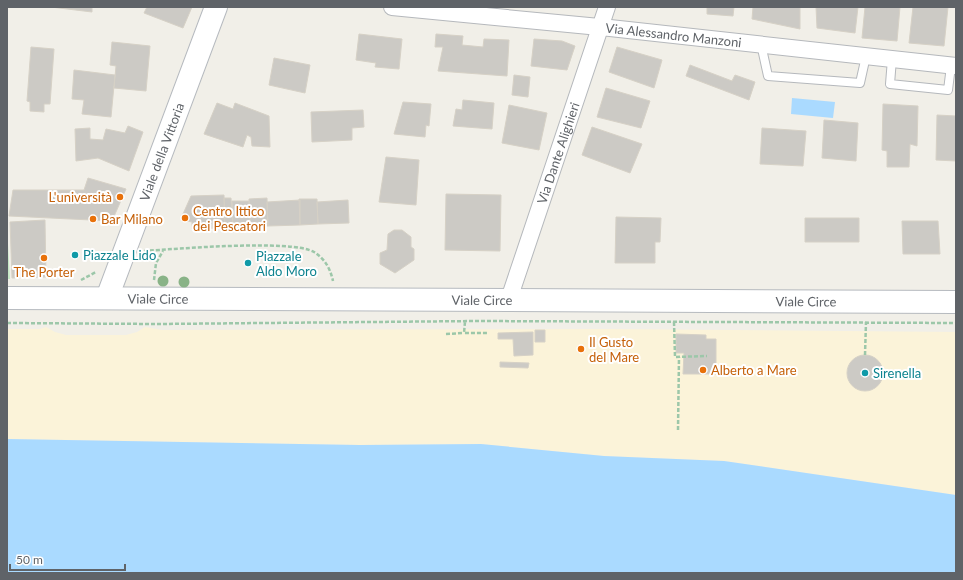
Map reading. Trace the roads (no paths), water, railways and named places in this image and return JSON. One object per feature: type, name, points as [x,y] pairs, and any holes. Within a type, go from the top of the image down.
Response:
[{"type":"street","name":"Viale della Vittoria","points":[[107,298],[216,7]]},
{"type":"street","name":"Via Alessandro Manzoni","points":[[392,7],[426,9],[601,27],[954,66]]},
{"type":"street","name":"Via Dante Alighieri","points":[[509,299],[607,7]]},
{"type":"street","name":"Viale Circe","points":[[7,298],[334,298],[956,302]]},
{"type":"lane","points":[[761,44],[768,76],[860,83],[866,56]]},
{"type":"lane","points":[[892,59],[890,84],[948,90],[954,66]]},
{"type":"water","points":[[792,98],[835,102],[833,118],[791,114]]},
{"type":"water","points":[[7,439],[360,445],[481,444],[604,456],[724,461],[956,495],[956,573],[7,573]]},
{"type":"place","name":"L'università","points":[[120,197]]},
{"type":"place","name":"Centro Ittico dei Pescatori","points":[[185,218]]},
{"type":"place","name":"Bar Milano","points":[[93,219]]},
{"type":"place","name":"Piazzale Lido","points":[[75,255]]},
{"type":"place","name":"The Porter","points":[[44,258]]},
{"type":"place","name":"Piazzale Aldo Moro","points":[[248,263]]},
{"type":"place","name":"Il Gusto del Mare","points":[[581,349]]},
{"type":"place","name":"Alberto a Mare","points":[[703,370]]},
{"type":"place","name":"Sirenella","points":[[865,373]]}]
